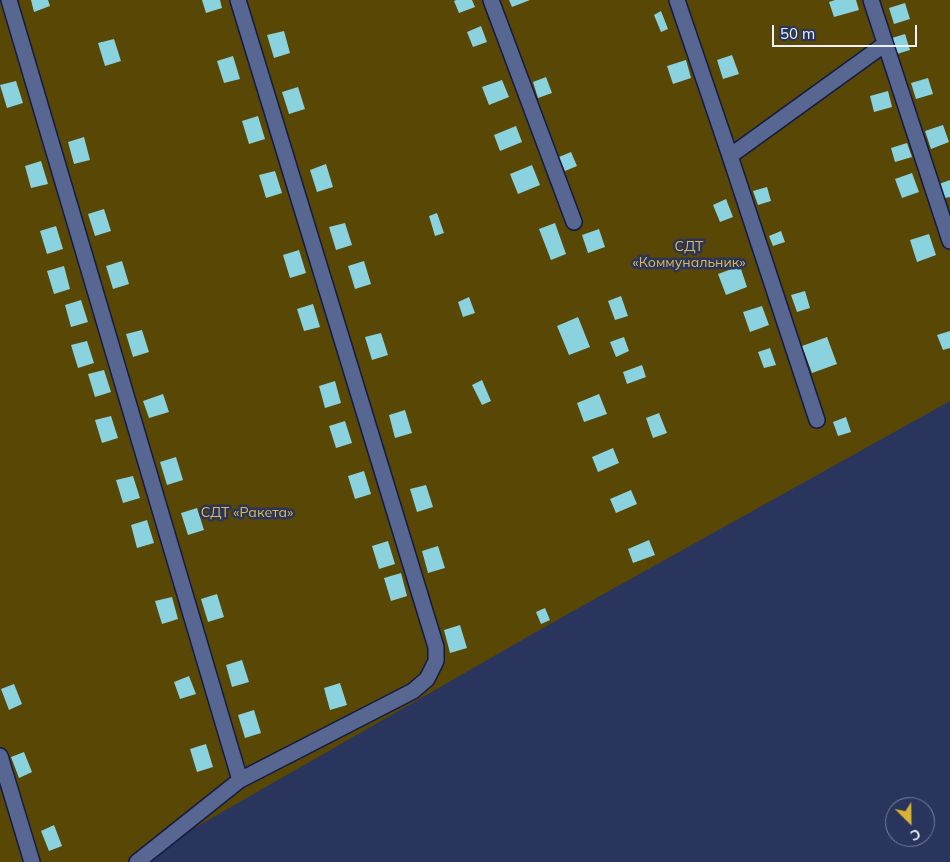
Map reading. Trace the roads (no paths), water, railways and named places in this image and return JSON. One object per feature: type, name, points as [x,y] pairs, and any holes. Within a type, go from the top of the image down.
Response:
[{"type":"lane","points":[[9,0],[240,780]]},
{"type":"lane","points":[[137,862],[240,780],[413,691],[428,678],[436,661],[436,647],[238,0]]},
{"type":"lane","points":[[491,0],[574,222]]},
{"type":"lane","points":[[677,0],[817,420]]},
{"type":"lane","points":[[871,0],[950,241]]},
{"type":"lane","points":[[730,156],[885,44]]},
{"type":"lane","points":[[0,756],[32,862]]},
{"type":"park label","name":"СДТ «Коммунальник»","points":[[689,256]]},
{"type":"park label","name":"СДТ «Ракета»","points":[[247,513]]}]
